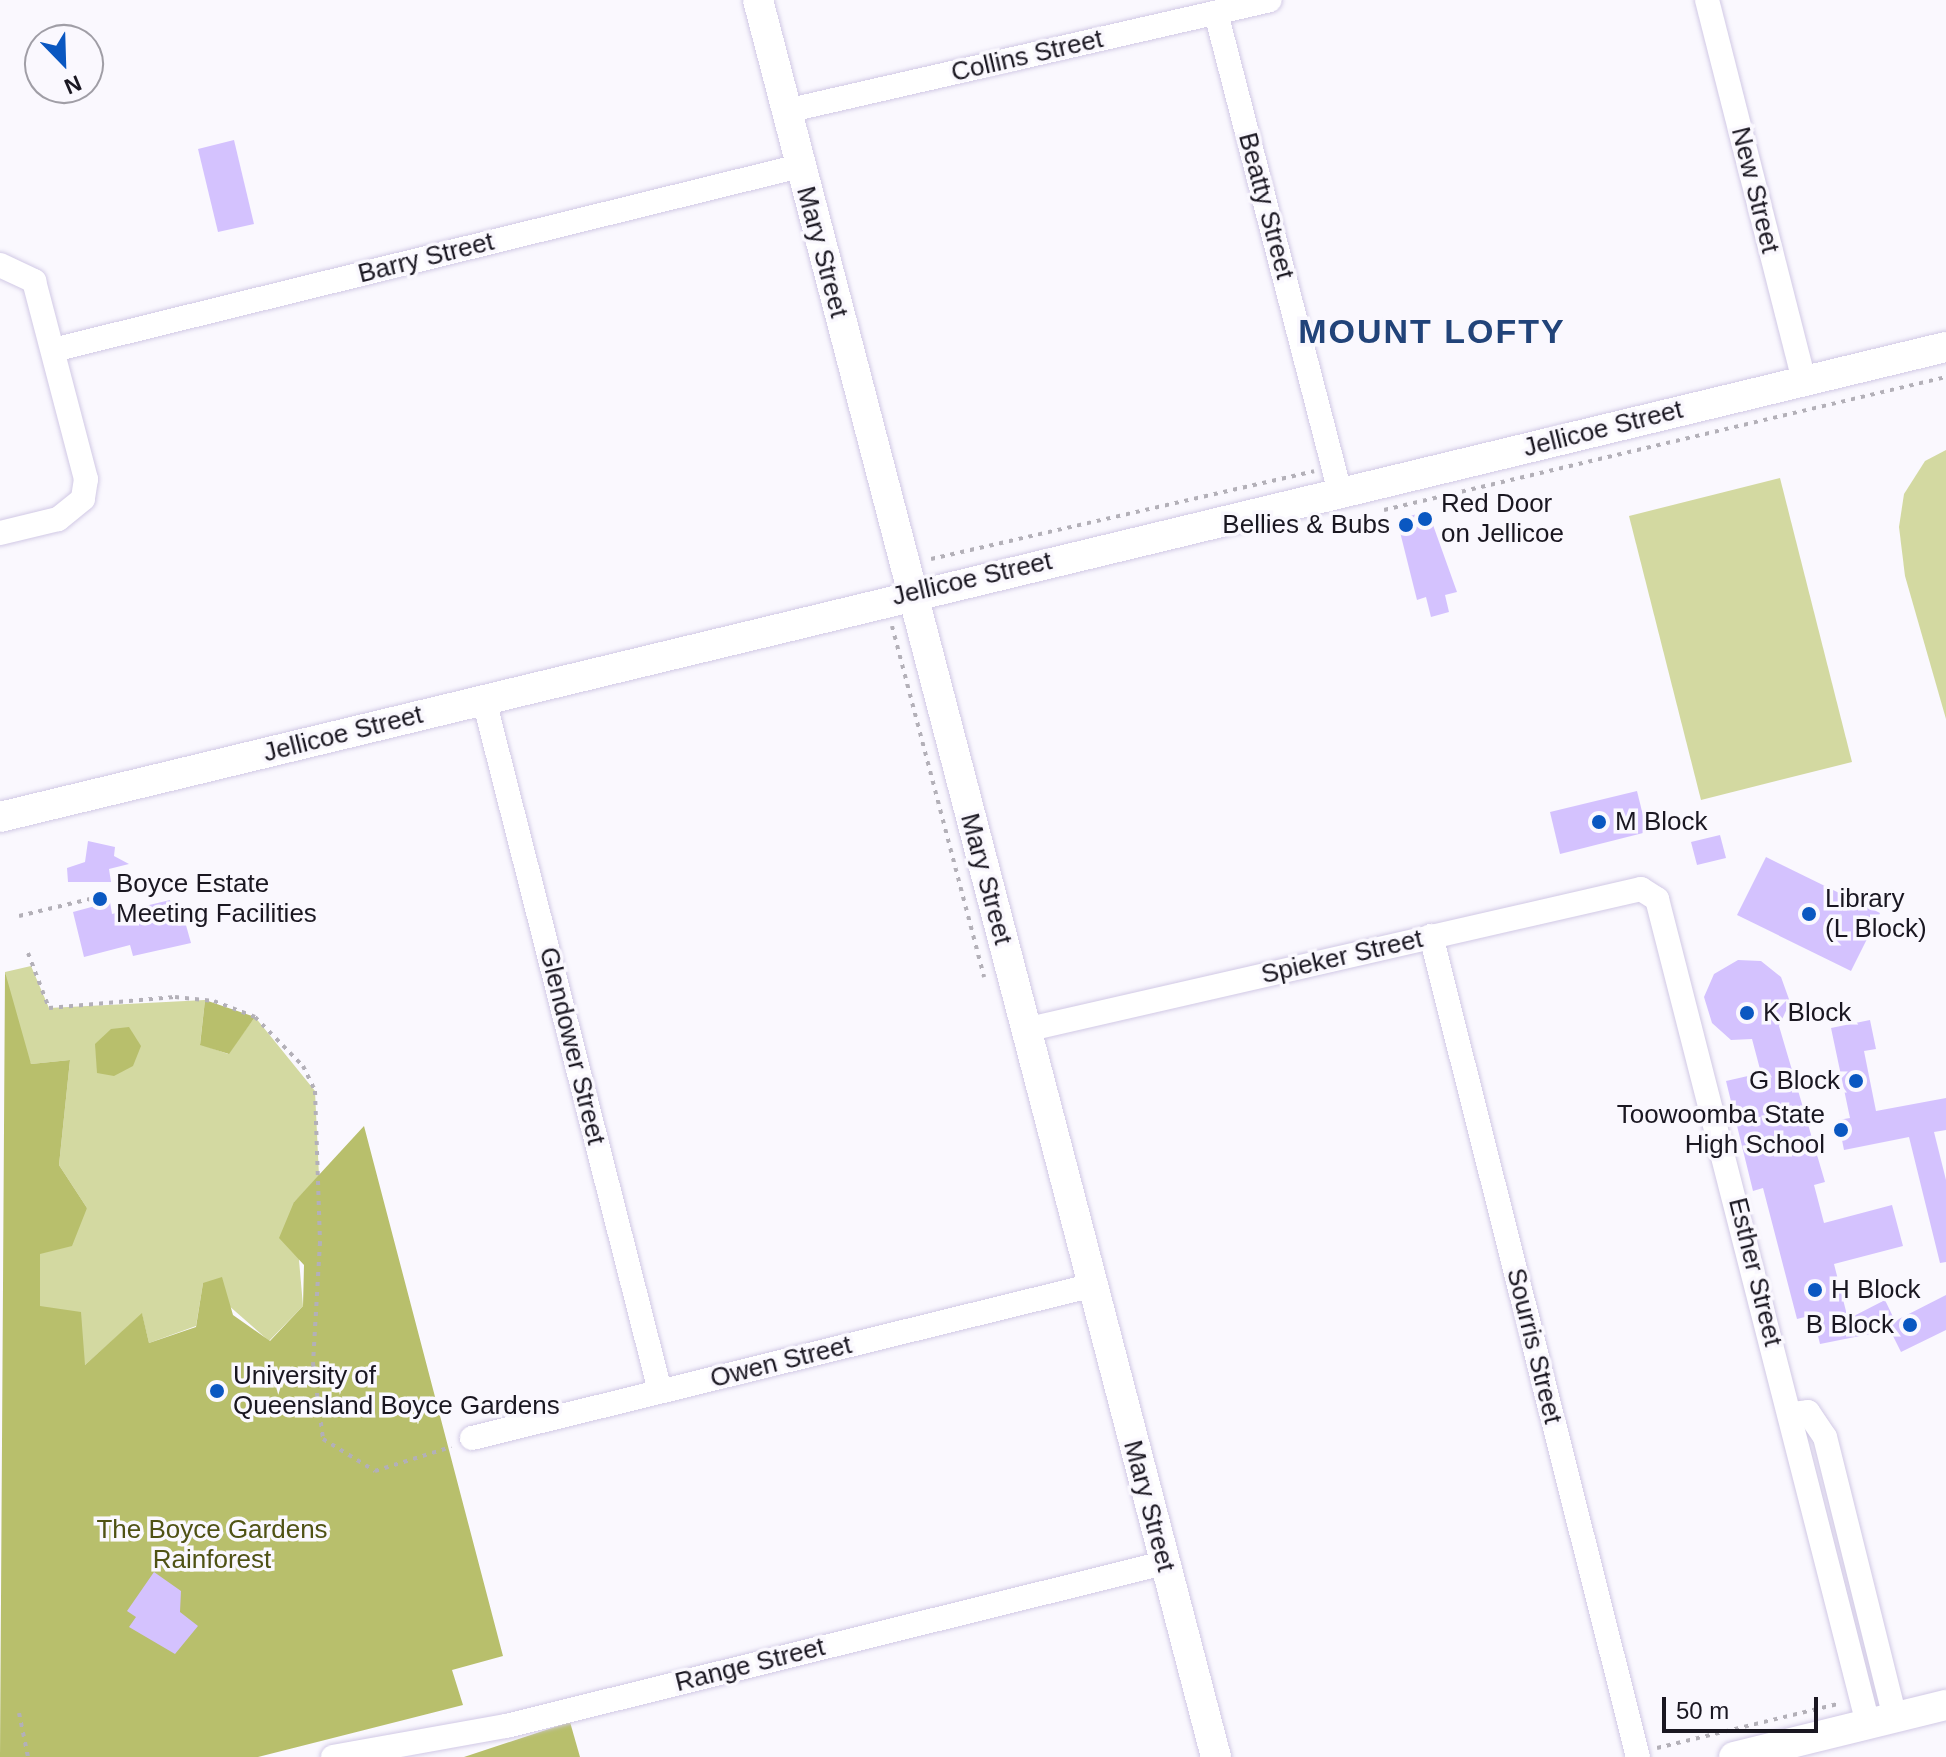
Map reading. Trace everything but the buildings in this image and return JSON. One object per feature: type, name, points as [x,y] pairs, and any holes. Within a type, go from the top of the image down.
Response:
[{"type":"street","name":"Mary Street","points":[[758,0],[1090,1286],[1216,1757]]},
{"type":"street","name":"Collins Street","points":[[786,111],[1269,0]]},
{"type":"street","name":"New Street","points":[[1707,0],[1804,380]]},
{"type":"street","name":"Beatty Street","points":[[1216,13],[1340,492]]},
{"type":"street","name":"Barry Street","points":[[53,350],[800,166]]},
{"type":"street","points":[[0,265],[34,281],[86,479],[83,499],[58,519],[0,533]]},
{"type":"street","name":"Jellicoe Street","points":[[0,817],[912,593],[1946,347]]},
{"type":"street","name":"Glendower Street","points":[[484,700],[660,1391]]},
{"type":"street","name":"Spieker Street","points":[[1025,1030],[1641,889],[1657,899]]},
{"type":"street","name":"Esther Street","points":[[1657,899],[1792,1414],[1808,1412],[1825,1437],[1882,1721]]},
{"type":"street","name":"Sourris Street","points":[[1431,936],[1638,1757]]},
{"type":"street","name":"Owen Street","points":[[472,1438],[1090,1286]]},
{"type":"street","name":"Range Street","points":[[333,1757],[506,1726],[1164,1563]]},
{"type":"street","points":[[1734,1757],[1946,1705]]},
{"type":"path","points":[[19,916],[90,899]]},
{"type":"path","points":[[28,953],[49,1008],[175,997],[214,1001],[255,1017],[303,1066],[315,1091],[320,1242],[313,1363],[323,1439],[375,1471],[472,1438]]},
{"type":"path","points":[[19,1713],[28,1757]]},
{"type":"green space","points":[[1946,450],[1946,719],[1905,576],[1899,527],[1904,494],[1925,461]]},
{"type":"green space","points":[[1780,478],[1852,762],[1701,800],[1629,516]]},
{"type":"green space","points":[[31,966],[49,1008],[205,1000],[200,1044],[228,1054],[255,1017],[315,1091],[319,1176],[294,1202],[303,1306],[269,1341],[203,1283],[196,1326],[149,1343],[142,1314],[85,1365],[40,1307],[40,1253],[87,1208],[59,1165],[70,1060],[31,1064],[15,1027],[5,972]]},
{"type":"green space","name":"The Boyce Gardens Rainforest","points":[[5,972],[31,1064],[70,1060],[59,1165],[87,1208],[72,1246],[40,1254],[40,1306],[81,1312],[85,1365],[142,1313],[149,1343],[196,1327],[203,1283],[222,1277],[233,1315],[270,1341],[303,1306],[304,1265],[279,1238],[294,1202],[364,1126],[503,1656],[452,1670],[463,1705],[258,1757],[0,1757]]},
{"type":"green space","points":[[205,1000],[255,1017],[229,1054],[200,1045]]},
{"type":"green space","points":[[129,1027],[141,1046],[133,1066],[114,1076],[97,1073],[95,1044],[111,1029]]},
{"type":"green space","points":[[570,1722],[580,1757],[464,1757]]},
{"type":"place","name":"Red Door on Jellicoe","points":[[1425,519]]},
{"type":"place","name":"Bellies & Bubs","points":[[1406,525]]},
{"type":"place","name":"M Block","points":[[1599,822]]},
{"type":"place","name":"Boyce Estate Meeting Facilities","points":[[100,899]]},
{"type":"place","name":"Library (L Block)","points":[[1809,914]]},
{"type":"place","name":"K Block","points":[[1747,1013]]},
{"type":"place","name":"G Block","points":[[1856,1081]]},
{"type":"place","name":"Toowoomba State High School","points":[[1841,1130]]},
{"type":"place","name":"H Block","points":[[1815,1290]]},
{"type":"place","name":"B Block","points":[[1910,1325]]},
{"type":"place","name":"University of Queensland Boyce Gardens","points":[[217,1391]]},
{"type":"district","name":"MOUNT LOFTY","points":[[1432,332]]}]
